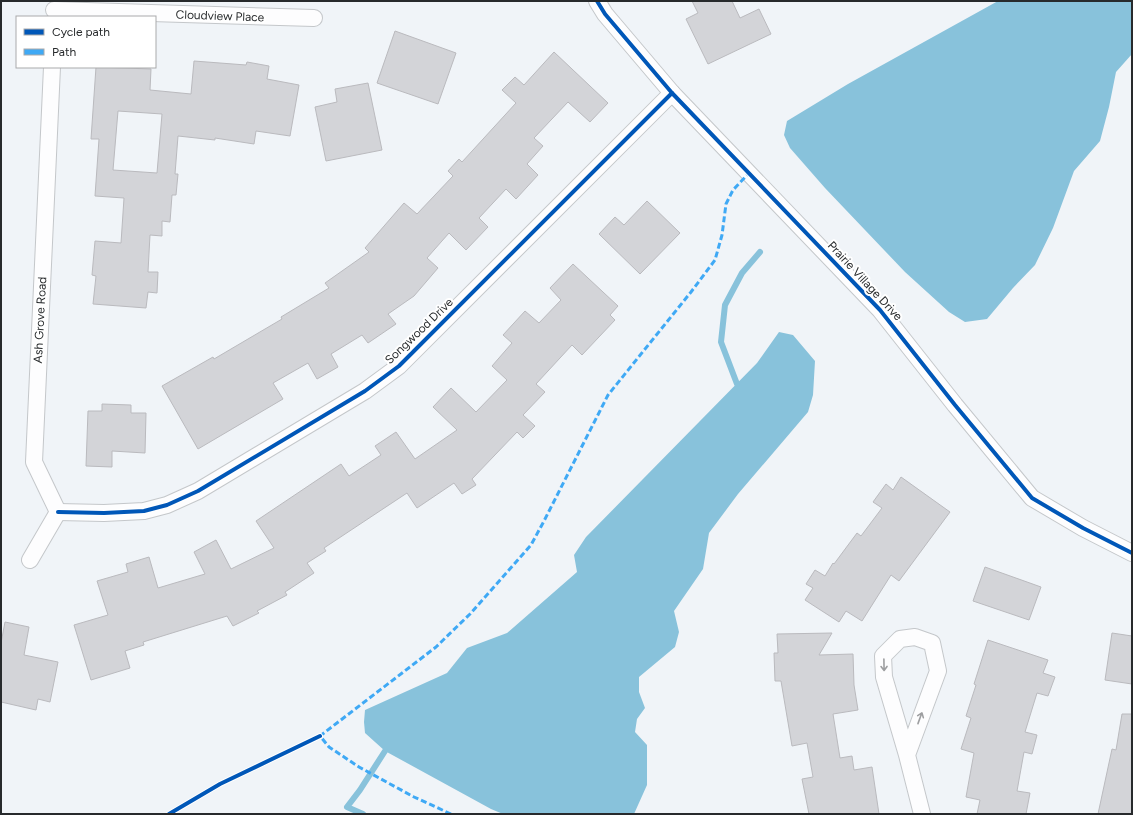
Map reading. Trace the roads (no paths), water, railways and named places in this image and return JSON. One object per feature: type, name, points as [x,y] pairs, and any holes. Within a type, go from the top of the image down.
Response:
[{"type":"street","name":"Prairie Village Drive","points":[[597,1],[606,14],[672,93],[880,310],[1032,498],[1083,528],[1132,553]]},
{"type":"street","name":"Cloudview Place","points":[[54,9],[314,18]]},
{"type":"street","name":"Ash Grove Road","points":[[52,68],[34,462],[58,512]]},
{"type":"street","name":"Songwood Drive","points":[[58,512],[104,513],[138,511],[167,505],[198,491],[365,391],[399,366],[672,93]]},
{"type":"street","points":[[30,560],[58,512]]},
{"type":"street","points":[[907,755],[938,671],[932,643],[915,638],[900,639],[883,656],[884,677],[907,755],[922,814]]},
{"type":"water","points":[[998,1],[1132,1],[1132,54],[1116,72],[1100,141],[1074,171],[1053,228],[1035,265],[987,319],[965,322],[949,312],[905,272],[825,188],[790,148],[784,135],[787,121],[848,84]]},
{"type":"water","points":[[779,332],[793,335],[815,361],[813,395],[808,412],[738,494],[709,533],[703,569],[674,611],[679,632],[675,647],[639,677],[639,692],[645,708],[637,719],[635,732],[647,745],[647,785],[634,814],[503,814],[491,809],[385,751],[365,733],[365,710],[447,673],[467,648],[507,633],[577,572],[574,555],[586,537],[757,363]]},
{"type":"waterway","points":[[737,384],[721,342],[725,305],[742,273],[760,252]]},
{"type":"waterway","points":[[363,814],[347,807],[360,790],[385,751]]}]
